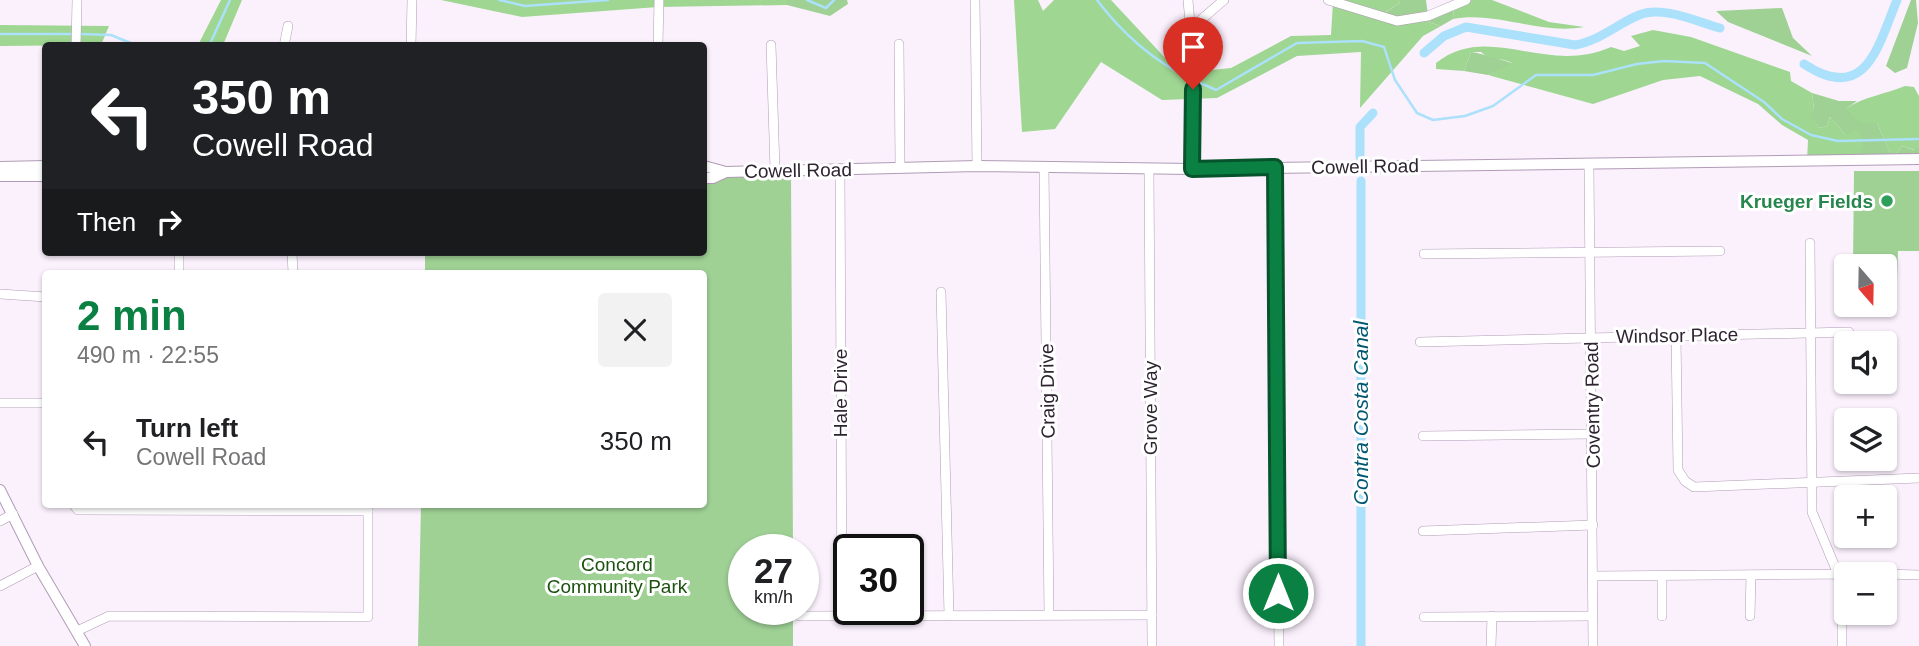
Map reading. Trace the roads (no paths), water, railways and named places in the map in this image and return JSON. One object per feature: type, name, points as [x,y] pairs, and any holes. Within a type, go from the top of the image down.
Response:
[{"type":"street","points":[[76,42],[77,0]]},
{"type":"street","points":[[411,42],[412,0]]},
{"type":"street","points":[[975,0],[977,166]]},
{"type":"street","points":[[1188,0],[1193,89],[1192,169]]},
{"type":"street","points":[[1190,29],[1224,0]]},
{"type":"street","points":[[1328,0],[1397,21],[1428,16],[1466,0]]},
{"type":"street","points":[[658,42],[659,4]]},
{"type":"street","points":[[285,42],[288,26]]},
{"type":"street","points":[[899,44],[900,167]]},
{"type":"street","points":[[771,45],[775,170]]},
{"type":"street","name":"Cowell Road","points":[[707,177],[726,172],[900,167],[1192,169],[1919,159]]},
{"type":"street","name":"Coventry Road","points":[[1589,165],[1592,646]]},
{"type":"street","points":[[0,167],[42,166]]},
{"type":"street","name":"Cowell Road","points":[[707,167],[726,172]]},
{"type":"street","name":"Craig Drive","points":[[1044,167],[1049,614]]},
{"type":"street","points":[[1275,167],[1279,646]]},
{"type":"street","name":"Hale Drive","points":[[840,169],[842,534]]},
{"type":"street","name":"Grove Way","points":[[1149,169],[1152,646]]},
{"type":"street","points":[[0,176],[42,176]]},
{"type":"street","points":[[1810,243],[1811,482],[1816,526],[1834,565]]},
{"type":"street","points":[[1424,254],[1720,251]]},
{"type":"street","points":[[941,292],[949,615]]},
{"type":"street","points":[[0,294],[42,297]]},
{"type":"street","name":"Windsor Place","points":[[1420,342],[1834,332]]},
{"type":"street","points":[[1676,335],[1678,470],[1685,481],[1702,489],[1919,478]]},
{"type":"street","points":[[0,403],[42,404]]},
{"type":"street","points":[[1423,436],[1592,434]]},
{"type":"street","points":[[0,490],[38,566],[81,639]]},
{"type":"street","points":[[71,646],[110,616],[368,617],[368,508],[76,508]]},
{"type":"street","points":[[0,521],[13,514]]},
{"type":"street","points":[[1423,531],[1593,525]]},
{"type":"street","points":[[0,586],[38,566]]},
{"type":"street","points":[[1593,576],[1834,574]]},
{"type":"street","points":[[1897,574],[1919,575]]},
{"type":"street","points":[[1750,616],[1751,575]]},
{"type":"street","points":[[1662,576],[1662,616]]},
{"type":"street","points":[[924,615],[1152,614]]},
{"type":"street","points":[[1491,646],[1492,616]]},
{"type":"street","points":[[1424,617],[1592,616]]},
{"type":"street","points":[[1842,625],[1842,646]]},
{"type":"waterway","points":[[211,42],[230,0]]},
{"type":"waterway","points":[[499,0],[525,6],[608,0]]},
{"type":"waterway","points":[[807,0],[826,8],[834,0]]},
{"type":"waterway","points":[[1097,0],[1139,45],[1164,64],[1190,78]]},
{"type":"waterway","name":"Contra Costa Canal","points":[[1804,64],[1825,75],[1842,78],[1856,74],[1867,65],[1876,51],[1897,0]]},
{"type":"waterway","name":"Contra Costa Canal","points":[[1424,53],[1444,36],[1466,27],[1575,45],[1592,40],[1648,12],[1669,13],[1720,28]]},
{"type":"waterway","points":[[0,34],[74,34]]},
{"type":"waterway","points":[[80,34],[111,35],[128,42]]},
{"type":"waterway","points":[[1196,81],[1216,90],[1297,43],[1362,41],[1384,47],[1395,80],[1417,113],[1433,120],[1465,116],[1493,106],[1536,75],[1593,75],[1637,64],[1664,61],[1705,63],[1764,102],[1782,119],[1811,135],[1838,141],[1919,139]]},
{"type":"waterway","name":"Contra Costa Canal","points":[[1360,157],[1360,127],[1373,113]]},
{"type":"waterway","name":"Contra Costa Canal","points":[[1361,181],[1361,646]]},
{"type":"place","name":"Krueger Fields","points":[[1887,201]]},
{"type":"park label","name":"Concord Community Park","points":[[617,575]]}]
